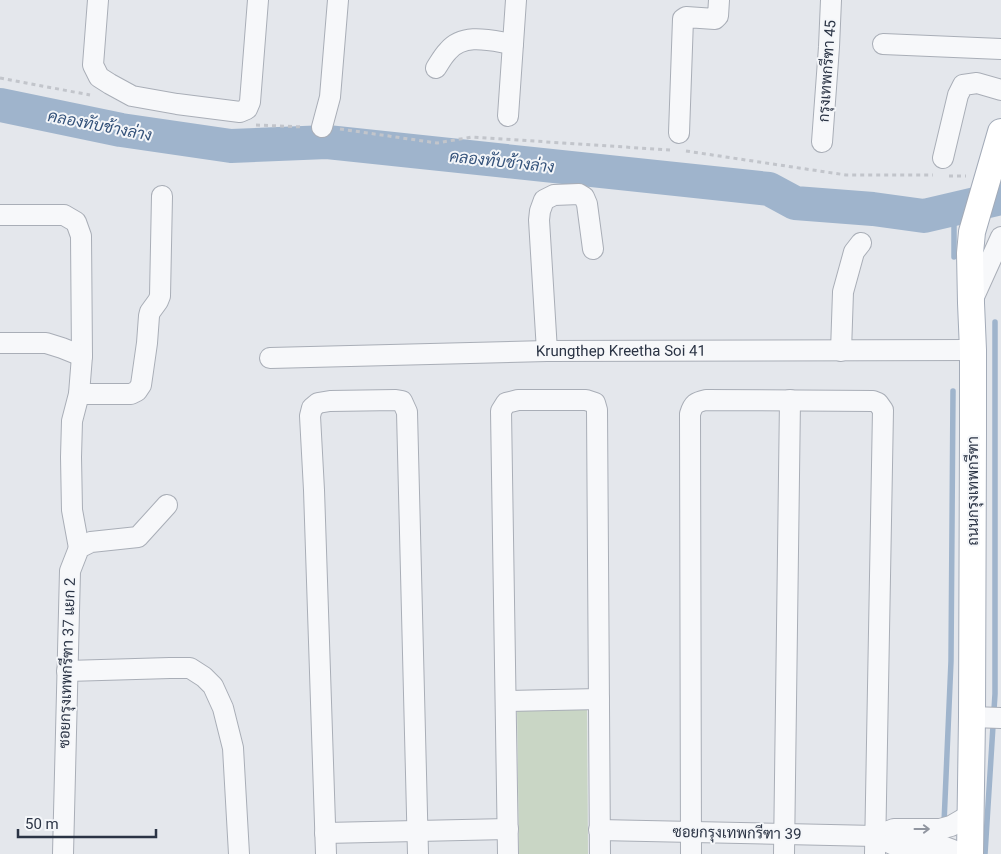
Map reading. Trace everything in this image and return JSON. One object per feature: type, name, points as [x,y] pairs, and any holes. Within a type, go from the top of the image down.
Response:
[{"type":"main road","name":"ถนนกรุงเทพกรีฑา","points":[[970,854],[970,816],[986,718],[970,253],[972,232],[1001,132]]},
{"type":"street","points":[[98,0],[93,65],[99,77],[132,96],[240,112],[247,109],[250,102],[258,0]]},
{"type":"street","points":[[322,127],[330,96],[338,0]]},
{"type":"street","points":[[508,116],[516,0]]},
{"type":"street","points":[[679,145],[683,19],[686,17],[715,19],[718,16],[718,0]]},
{"type":"street","name":"กรุงเทพกรีฑา 45","points":[[822,142],[831,0]]},
{"type":"street","points":[[436,68],[449,49],[462,41],[479,38],[513,44]]},
{"type":"street","points":[[883,44],[1001,48]]},
{"type":"street","points":[[941,169],[958,95],[963,85],[977,83],[1001,90]]},
{"type":"street","points":[[547,351],[539,220],[544,200],[554,195],[579,194],[584,196],[593,249]]},
{"type":"street","points":[[80,394],[131,394],[137,391],[141,385],[149,316],[160,296],[162,196]]},
{"type":"street","points":[[0,215],[64,215],[76,222],[81,236],[82,356],[80,394],[72,422],[71,448],[72,510],[79,548],[91,542],[138,537],[167,505]]},
{"type":"street","points":[[971,303],[1001,237]]},
{"type":"street","points":[[841,350],[843,292],[854,252],[861,243]]},
{"type":"street","points":[[0,343],[46,342],[82,356]]},
{"type":"street","name":"Krungthep Kreetha Soi 41","points":[[270,358],[547,351],[973,350]]},
{"type":"street","points":[[326,854],[310,416],[312,408],[318,403],[330,401],[396,400],[402,401],[408,412],[418,854]]},
{"type":"street","points":[[508,854],[501,411],[506,404],[518,400],[586,400],[594,404],[597,410],[600,854]]},
{"type":"street","points":[[692,854],[690,414],[692,406],[698,401],[706,400],[874,401],[883,410],[875,845]]},
{"type":"street","points":[[784,844],[790,400]]},
{"type":"street","name":"ซอยกรุงเทพกรีฑา 37 แยก 2","points":[[62,854],[70,570],[79,548]]},
{"type":"street","points":[[66,672],[190,668],[204,677],[213,686],[223,708],[233,748],[239,854]]},
{"type":"street","points":[[506,701],[599,699]]},
{"type":"street","name":"ซอยกรุงเทพกรีฑา 39","points":[[875,845],[894,829],[940,828],[951,826],[970,816]]},
{"type":"street","points":[[325,834],[508,829]]},
{"type":"street","name":"ซอยกรุงเทพกรีฑา 39","points":[[599,830],[692,832],[784,844],[940,845],[959,854]]},
{"type":"path","points":[[0,78],[98,96]]},
{"type":"path","points":[[256,125],[322,127],[437,143],[472,138],[679,145],[846,175],[941,169],[968,176]]},
{"type":"green space","points":[[587,707],[588,854],[519,854],[517,708]]},
{"type":"waterway","name":"คลองทับช้างล่าง","points":[[0,105],[121,130],[231,146],[327,142],[769,189],[795,203],[873,209],[924,216],[1001,198]]},
{"type":"waterway","points":[[954,209],[954,257]]},
{"type":"waterway","points":[[985,854],[995,694],[995,322]]},
{"type":"waterway","points":[[944,823],[951,661],[953,391]]}]
